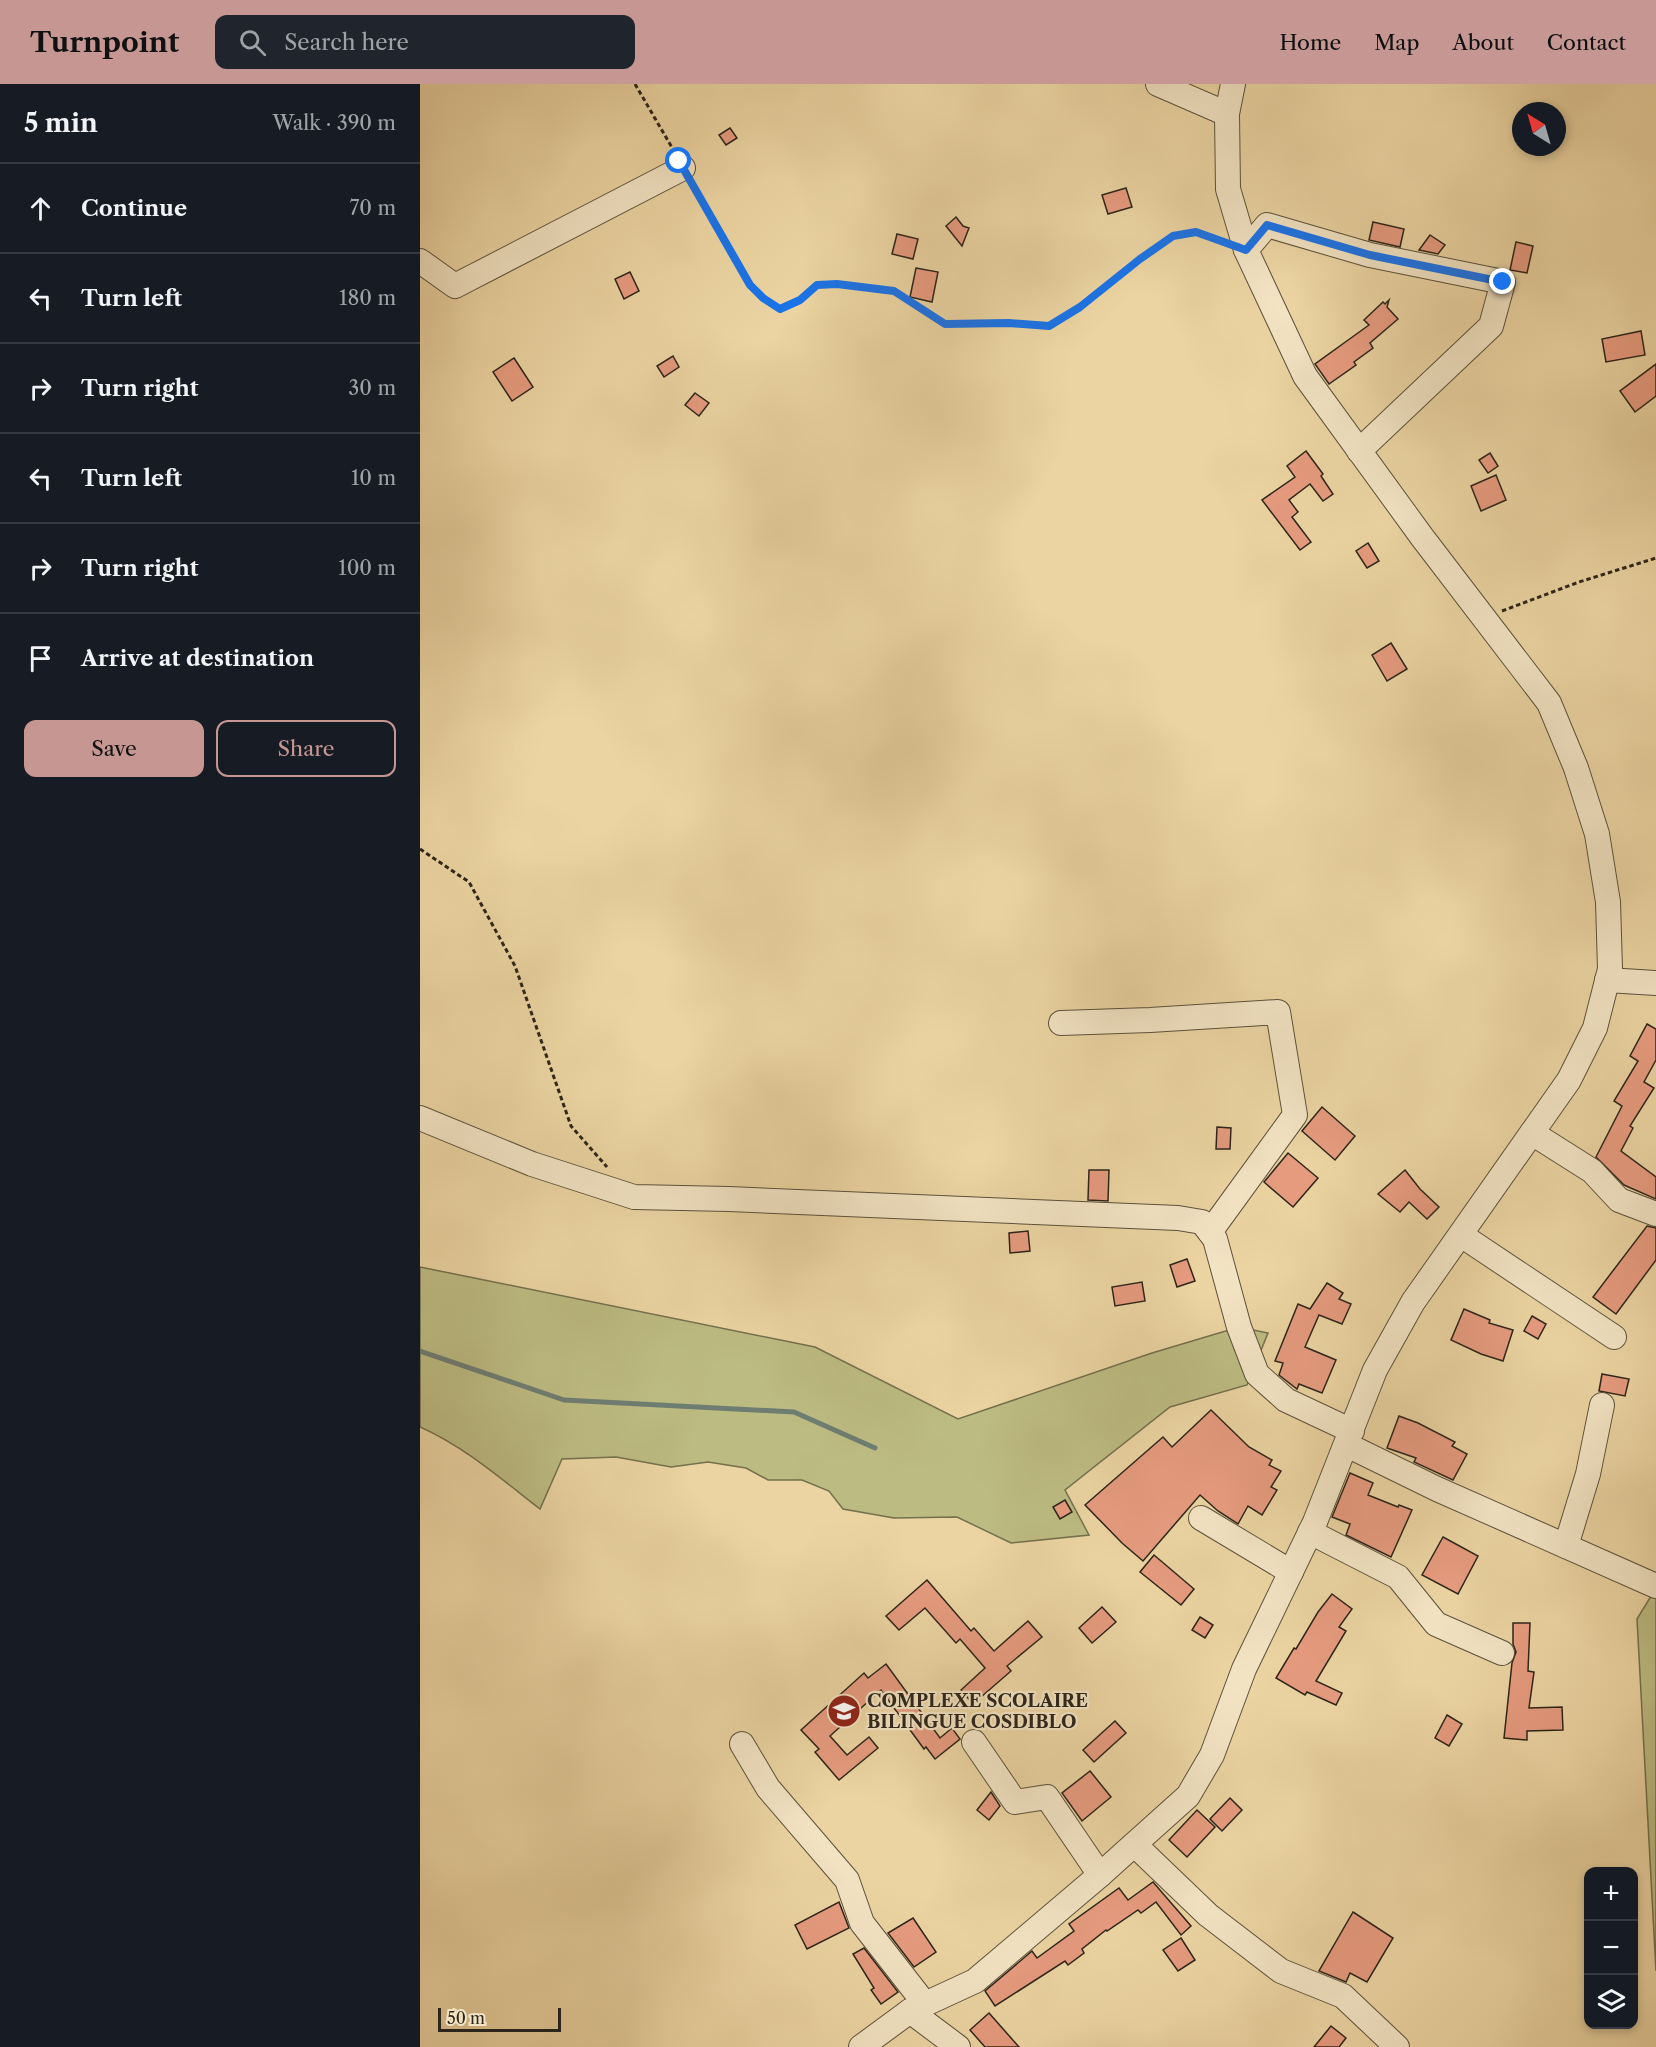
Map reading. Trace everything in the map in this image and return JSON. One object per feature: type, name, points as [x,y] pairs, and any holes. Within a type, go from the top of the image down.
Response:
[{"type":"street","points":[[1158,84],[1227,114]]},
{"type":"street","points":[[861,2047],[917,2007],[975,1981],[1135,1845],[1188,1796],[1212,1755],[1244,1669],[1310,1532],[1375,1370],[1413,1302],[1569,1080],[1595,1028],[1610,969],[1608,902],[1596,834],[1576,768],[1549,703],[1305,376],[1246,250],[1228,189],[1227,114],[1233,84]]},
{"type":"street","points":[[420,261],[455,286],[683,168]]},
{"type":"street","points":[[1246,250],[1267,225],[1370,255],[1503,282],[1491,326],[1359,451]]},
{"type":"street","points":[[1607,980],[1656,983]]},
{"type":"street","points":[[1061,1023],[1278,1012],[1295,1115],[1210,1232]]},
{"type":"street","points":[[420,1118],[531,1164],[634,1197],[1178,1218],[1202,1222],[1215,1239],[1239,1327],[1257,1374],[1286,1400],[1437,1490],[1656,1586]]},
{"type":"street","points":[[1532,1134],[1592,1172],[1619,1200],[1656,1214]]},
{"type":"street","points":[[1461,1235],[1614,1337]]},
{"type":"street","points":[[1566,1546],[1588,1474],[1602,1405]]},
{"type":"street","points":[[1201,1518],[1291,1572]]},
{"type":"street","points":[[1310,1532],[1398,1577],[1436,1624],[1502,1653]]},
{"type":"street","points":[[974,1742],[1015,1802],[1047,1797],[1100,1875]]},
{"type":"street","points":[[742,1744],[768,1788],[847,1880],[862,1923],[917,2007],[958,2047]]},
{"type":"street","points":[[1135,1845],[1208,1915],[1281,1971],[1343,1996],[1397,2047]]},
{"type":"path","points":[[635,84],[750,285],[763,298],[780,309],[800,300],[817,285],[837,284],[894,291],[945,324],[1009,323],[1049,326],[1080,307],[1173,236],[1196,232],[1246,250]]},
{"type":"path","points":[[1484,617],[1579,582],[1656,558]]},
{"type":"path","points":[[420,849],[469,882],[514,966],[570,1126],[610,1170]]},
{"type":"shaded area","points":[[420,1267],[815,1347],[958,1419],[1152,1353],[1239,1327],[1268,1333],[1247,1385],[1170,1407],[1065,1490],[1089,1535],[1011,1543],[957,1517],[894,1518],[843,1509],[829,1491],[802,1480],[768,1480],[746,1468],[708,1462],[671,1467],[616,1457],[562,1459],[540,1509],[467,1454],[420,1427]]},
{"type":"shaded area","points":[[1656,1588],[1656,1971],[1637,1619]]},
{"type":"building","points":[[730,128],[737,138],[726,145],[719,135]]},
{"type":"building","points":[[1126,188],[1132,207],[1108,214],[1102,195]]},
{"type":"building","points":[[956,217],[963,226],[969,228],[962,246],[946,226]]},
{"type":"building","points":[[1373,222],[1404,229],[1400,247],[1369,240]]},
{"type":"building","points":[[897,234],[918,239],[913,259],[892,254]]},
{"type":"building","points":[[1430,235],[1445,245],[1438,254],[1419,250]]},
{"type":"building","points":[[1516,242],[1533,246],[1527,273],[1510,270]]},
{"type":"building","points":[[916,268],[938,272],[932,302],[910,297]]},
{"type":"building","points":[[630,272],[639,291],[624,299],[615,279]]},
{"type":"building","points":[[1389,300],[1387,307],[1398,319],[1370,343],[1373,348],[1354,362],[1356,365],[1329,384],[1315,364],[1369,325],[1364,320],[1383,302],[1385,304]]},
{"type":"building","points":[[1641,331],[1645,355],[1606,362],[1602,339]]},
{"type":"building","points":[[673,356],[679,367],[664,377],[657,366]]},
{"type":"building","points":[[514,358],[533,387],[512,401],[493,372]]},
{"type":"building","points":[[1656,364],[1656,396],[1635,412],[1620,391]]},
{"type":"building","points":[[695,393],[709,403],[699,416],[685,405]]},
{"type":"building","points":[[1306,451],[1323,474],[1321,476],[1333,494],[1323,501],[1310,484],[1289,500],[1298,512],[1292,517],[1311,542],[1300,550],[1262,500],[1295,477],[1287,466]]},
{"type":"building","points":[[1490,453],[1498,466],[1488,473],[1479,460]]},
{"type":"building","points":[[1496,475],[1506,500],[1481,511],[1471,486]]},
{"type":"building","points":[[1368,543],[1379,561],[1367,568],[1356,551]]},
{"type":"building","points":[[1391,643],[1407,669],[1387,681],[1372,655]]},
{"type":"building","points":[[1647,1024],[1656,1029],[1656,1060],[1644,1082],[1654,1088],[1630,1126],[1633,1128],[1621,1151],[1656,1177],[1656,1199],[1624,1185],[1596,1157],[1622,1106],[1614,1101],[1638,1061],[1630,1056]]},
{"type":"building","points":[[1322,1107],[1355,1136],[1335,1160],[1302,1131]]},
{"type":"building","points":[[1217,1127],[1231,1128],[1230,1149],[1216,1149]]},
{"type":"building","points":[[1288,1153],[1318,1178],[1293,1207],[1264,1182]]},
{"type":"building","points":[[1089,1170],[1109,1170],[1108,1201],[1088,1200]]},
{"type":"building","points":[[1405,1170],[1420,1189],[1439,1207],[1427,1219],[1409,1202],[1400,1212],[1378,1194]]},
{"type":"building","points":[[1647,1226],[1656,1228],[1656,1260],[1616,1314],[1593,1297]]},
{"type":"building","points":[[1028,1231],[1030,1251],[1010,1253],[1009,1233]]},
{"type":"building","points":[[1187,1259],[1195,1281],[1177,1287],[1170,1265]]},
{"type":"building","points":[[1142,1282],[1145,1301],[1115,1306],[1112,1287]]},
{"type":"building","points":[[1327,1283],[1343,1293],[1339,1299],[1351,1304],[1342,1324],[1319,1315],[1305,1347],[1336,1360],[1322,1393],[1299,1384],[1297,1389],[1279,1375],[1283,1363],[1275,1361],[1298,1304],[1310,1309]]},
{"type":"building","points":[[1464,1309],[1490,1320],[1489,1323],[1513,1330],[1503,1361],[1451,1340]]},
{"type":"building","points":[[1532,1316],[1546,1324],[1538,1339],[1524,1331]]},
{"type":"building","points":[[1602,1374],[1629,1379],[1625,1396],[1599,1391]]},
{"type":"building","points":[[1211,1410],[1249,1447],[1272,1460],[1269,1465],[1281,1471],[1271,1487],[1277,1490],[1262,1515],[1248,1506],[1238,1524],[1200,1495],[1143,1561],[1085,1505],[1163,1437],[1172,1447]]},
{"type":"building","points":[[1399,1416],[1455,1442],[1452,1446],[1467,1454],[1453,1480],[1414,1462],[1416,1458],[1387,1448]]},
{"type":"building","points":[[1350,1473],[1373,1483],[1368,1495],[1412,1510],[1391,1557],[1346,1535],[1350,1524],[1332,1517]]},
{"type":"building","points":[[1065,1500],[1072,1512],[1060,1519],[1053,1507]]},
{"type":"building","points":[[1443,1537],[1478,1556],[1458,1594],[1422,1575]]},
{"type":"building","points":[[1154,1555],[1194,1589],[1181,1605],[1140,1572]]},
{"type":"building","points":[[927,1580],[971,1631],[974,1628],[994,1651],[1028,1621],[1042,1637],[1007,1666],[1011,1671],[973,1704],[961,1690],[985,1668],[960,1639],[956,1643],[925,1608],[899,1630],[886,1616]]},
{"type":"building","points":[[1332,1594],[1352,1609],[1339,1627],[1346,1631],[1316,1681],[1342,1693],[1336,1705],[1307,1692],[1305,1695],[1276,1678]]},
{"type":"building","points":[[1102,1607],[1116,1622],[1092,1643],[1079,1628]]},
{"type":"building","points":[[1200,1617],[1213,1625],[1205,1638],[1192,1630]]},
{"type":"building","points":[[1513,1623],[1530,1623],[1528,1671],[1534,1672],[1529,1708],[1562,1707],[1563,1730],[1527,1731],[1527,1740],[1504,1738],[1512,1663],[1516,1652],[1513,1644]]},
{"type":"building","points":[[886,1664],[940,1738],[952,1728],[960,1739],[935,1759],[926,1747],[924,1749],[881,1690],[830,1736],[847,1755],[869,1737],[878,1748],[839,1780],[815,1752],[819,1749],[801,1730],[864,1673],[868,1678]]},
{"type":"building","points":[[1447,1715],[1462,1724],[1449,1746],[1435,1738]]},
{"type":"building","points":[[1115,1721],[1126,1733],[1094,1762],[1083,1750]]},
{"type":"building","points":[[1090,1771],[1111,1797],[1082,1821],[1062,1793]]},
{"type":"building","points":[[991,1792],[1000,1806],[989,1820],[977,1810]]},
{"type":"building","points":[[1230,1798],[1242,1810],[1222,1831],[1210,1819]]},
{"type":"building","points":[[1197,1810],[1215,1827],[1187,1857],[1169,1840]]},
{"type":"building","points":[[1153,1882],[1191,1926],[1181,1935],[1156,1902],[1141,1913],[1138,1910],[1106,1930],[1082,1949],[1084,1953],[1068,1965],[1065,1961],[995,2006],[985,1991],[1032,1951],[1037,1958],[1074,1931],[1069,1924],[1119,1888],[1128,1900]]},
{"type":"building","points":[[839,1902],[849,1928],[807,1949],[795,1925]]},
{"type":"building","points":[[1353,1912],[1393,1938],[1367,1982],[1350,1973],[1346,1982],[1319,1971]]},
{"type":"building","points":[[913,1918],[936,1952],[914,1967],[888,1933]]},
{"type":"building","points":[[1181,1938],[1195,1960],[1178,1971],[1163,1950]]},
{"type":"building","points":[[864,1948],[898,1992],[881,2004],[871,1990],[874,1988],[853,1954]]},
{"type":"building","points":[[989,2013],[1019,2047],[985,2047],[970,2030]]},
{"type":"building","points":[[1331,2026],[1346,2038],[1339,2047],[1314,2047]]},
{"type":"waterway","points":[[420,1351],[564,1400],[794,1412],[875,1448]]},
{"type":"place","name":"COMPLEXE SCOLAIRE BILINGUE COSDIBLO","points":[[844,1711]]},
{"type":"route","points":[[679,161],[750,285],[763,298],[780,309],[800,300],[817,285],[837,284],[894,291],[945,324],[1009,323],[1049,326],[1080,307],[1173,236],[1196,232],[1246,250],[1267,225],[1370,255],[1503,282]]}]
